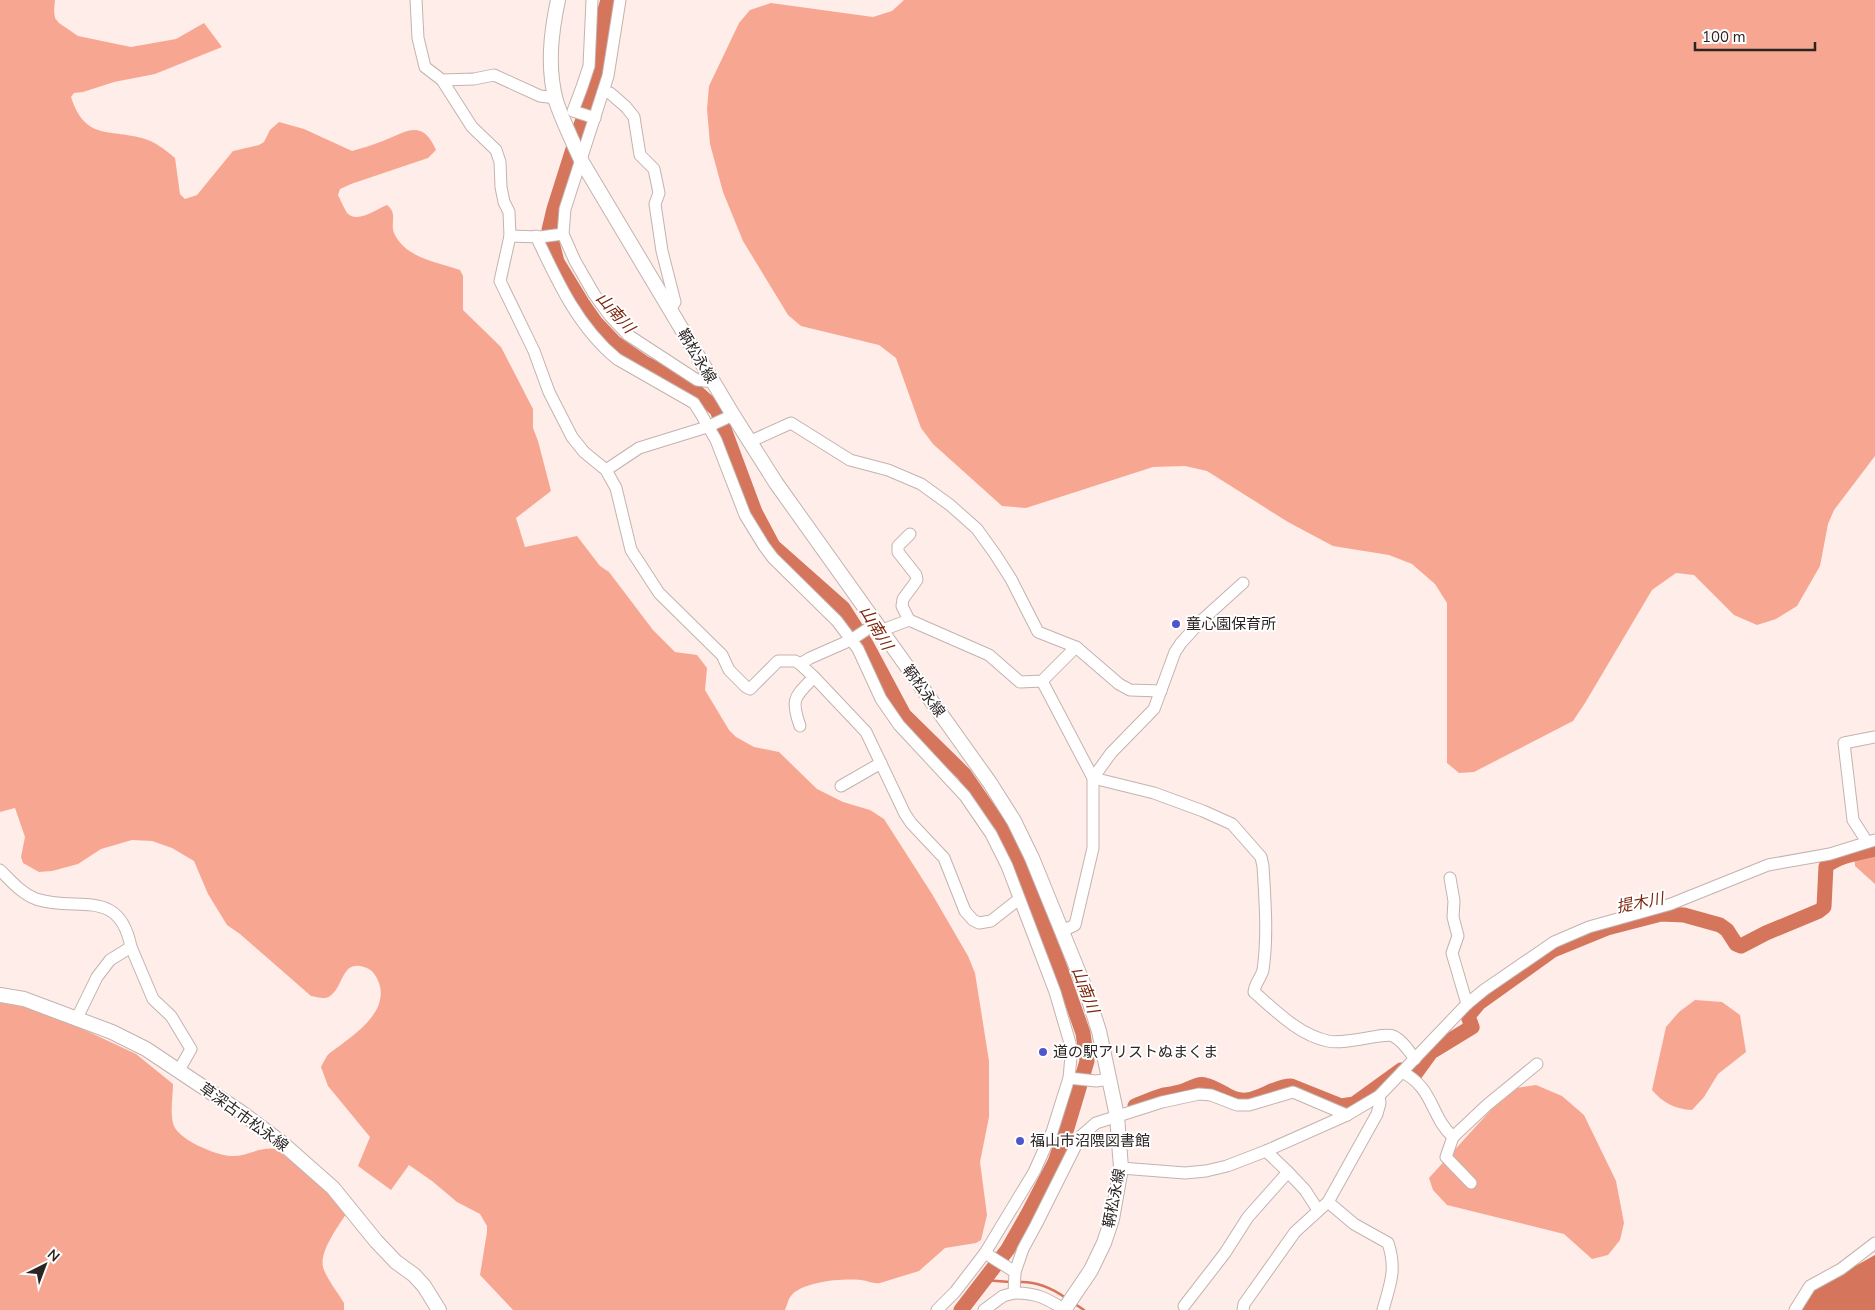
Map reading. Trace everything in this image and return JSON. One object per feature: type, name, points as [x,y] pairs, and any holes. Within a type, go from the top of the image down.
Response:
[{"type":"main road","name":"鞆松永線","points":[[558,0],[552,30],[550,61],[556,98],[580,160],[713,382],[730,417],[749,442],[874,628],[990,783],[1014,821],[1032,858],[1062,931],[1099,1031],[1103,1080],[1117,1116],[1121,1168],[1112,1219],[1104,1243],[1091,1270],[1067,1306]]},
{"type":"main road","name":"草深古市松永線","points":[[0,994],[24,999],[112,1032],[146,1049],[242,1113],[282,1143],[332,1188],[376,1241],[396,1262],[414,1275],[424,1286],[439,1310]]},
{"type":"street","points":[[416,0],[418,38],[425,67],[442,80],[472,127],[496,150],[500,162],[501,187],[504,202],[509,212],[510,236],[500,281],[534,351],[549,392],[572,437],[584,452],[606,470],[616,488],[631,550],[659,593],[722,655],[729,670],[746,688],[750,689],[778,661],[795,661],[814,676],[866,732],[911,823],[944,858],[965,911],[973,920],[980,923],[991,920],[1019,899]]},
{"type":"street","points":[[592,0],[589,66],[573,111],[593,118]]},
{"type":"street","points":[[620,0],[608,76],[574,178],[565,209],[561,235],[594,294],[610,316],[628,335],[697,380],[713,382]]},
{"type":"street","points":[[442,80],[474,79],[494,75],[540,96],[556,98]]},
{"type":"street","points":[[603,92],[610,93],[634,117],[640,155],[654,169],[659,193],[655,204],[662,251],[675,302],[670,310]]},
{"type":"street","points":[[510,236],[561,235]]},
{"type":"street","points":[[538,236],[567,299],[592,334],[617,359],[694,403],[716,440],[745,514],[758,538],[773,558],[826,608],[853,639],[881,699],[899,725],[965,796],[991,834],[1007,866],[1055,992],[1070,1043],[1072,1078],[1052,1132],[1034,1172],[988,1254],[937,1310]]},
{"type":"street","points":[[606,470],[644,446],[709,426],[730,417]]},
{"type":"street","points":[[749,442],[791,423],[850,460],[888,470],[921,484],[950,505],[977,529],[1011,579],[1038,632],[1076,648],[1119,684],[1130,690],[1160,691]]},
{"type":"street","points":[[909,620],[902,606],[903,599],[917,580],[916,575],[898,552],[898,546],[910,534]]},
{"type":"street","points":[[1093,778],[1111,753],[1154,709],[1175,652],[1181,643],[1201,621],[1243,583]]},
{"type":"street","points":[[800,664],[874,628],[909,620],[989,656],[1020,682],[1029,680],[1042,681],[1076,648]]},
{"type":"street","points":[[800,726],[794,711],[794,703],[800,692],[814,676]]},
{"type":"street","points":[[1042,681],[1093,778],[1094,848],[1075,925],[1062,931]]},
{"type":"street","points":[[1121,1168],[1185,1173],[1206,1171],[1227,1166],[1266,1151],[1347,1115],[1379,1096],[1468,1004],[1484,990],[1554,942],[1589,927],[1671,904],[1768,865],[1830,854],[1871,841],[1853,820],[1844,743],[1875,737]]},
{"type":"street","points":[[841,786],[881,763]]},
{"type":"street","points":[[1093,778],[1154,793],[1232,824],[1261,857],[1263,866],[1266,931],[1262,972],[1254,992],[1302,1030],[1317,1038],[1340,1042],[1392,1035],[1399,1040],[1415,1059]]},
{"type":"street","points":[[0,870],[18,888],[34,898],[51,903],[95,904],[108,909],[120,919],[128,931],[131,947],[152,999],[171,1016],[191,1049],[179,1070]]},
{"type":"street","points":[[1450,878],[1454,901],[1453,917],[1458,936],[1452,953],[1468,1004]]},
{"type":"street","points":[[77,1018],[97,977],[110,960],[131,947]]},
{"type":"street","points":[[1471,1183],[1446,1157],[1453,1137],[1487,1105],[1537,1064]]},
{"type":"street","points":[[1402,1072],[1422,1086],[1447,1131],[1453,1137]]},
{"type":"street","points":[[1072,1078],[1103,1080]]},
{"type":"street","points":[[984,1310],[1003,1296],[1013,1279],[1022,1248],[1036,1225],[1080,1137],[1096,1123],[1162,1102],[1199,1094],[1211,1095],[1236,1105],[1249,1104],[1293,1092],[1347,1115]]},
{"type":"street","points":[[1243,1310],[1244,1304],[1276,1256],[1295,1232],[1328,1202],[1377,1114],[1380,1104],[1379,1096]]},
{"type":"street","points":[[1266,1151],[1305,1190],[1318,1210]]},
{"type":"street","points":[[1184,1306],[1225,1254],[1248,1217],[1288,1172]]},
{"type":"street","points":[[1328,1202],[1354,1224],[1388,1243],[1392,1256],[1393,1271],[1383,1310]]},
{"type":"street","points":[[1794,1310],[1810,1286],[1841,1269],[1875,1243]]},
{"type":"street","points":[[988,1254],[1030,1293],[1046,1297],[1067,1306]]},
{"type":"shaded area","points":[[0,0],[55,0],[55,18],[78,36],[131,47],[176,39],[204,23],[222,47],[155,74],[114,82],[74,93],[71,97],[83,120],[91,126],[99,130],[146,139],[160,146],[175,158],[180,194],[185,199],[197,195],[233,151],[264,142],[270,130],[279,122],[304,129],[352,151],[413,130],[425,134],[431,140],[436,150],[428,158],[351,184],[340,189],[338,195],[347,213],[351,216],[361,216],[387,205],[393,215],[394,233],[406,248],[422,258],[460,270],[463,276],[463,310],[501,347],[533,409],[533,428],[551,491],[516,518],[525,547],[577,536],[600,566],[609,572],[653,630],[675,652],[697,655],[707,668],[705,690],[729,730],[736,737],[754,747],[779,752],[817,789],[843,802],[870,810],[884,819],[932,894],[968,956],[975,973],[989,1061],[989,1117],[980,1162],[987,1215],[981,1240],[976,1243],[945,1248],[919,1271],[880,1283],[845,1280],[824,1282],[804,1287],[791,1296],[785,1310],[513,1310],[480,1275],[487,1226],[480,1214],[457,1202],[409,1165],[391,1190],[358,1166],[370,1137],[328,1086],[321,1067],[328,1054],[364,1025],[376,1010],[380,1002],[381,993],[378,980],[371,971],[364,967],[351,967],[335,992],[330,996],[323,998],[311,996],[240,934],[227,925],[208,894],[194,861],[172,848],[152,841],[132,840],[101,849],[78,864],[52,871],[39,872],[23,863],[21,857],[25,837],[15,808],[0,812]]},
{"type":"shaded area","points":[[904,0],[1875,0],[1875,456],[1834,510],[1828,524],[1820,566],[1797,606],[1776,619],[1757,625],[1734,615],[1694,575],[1676,573],[1652,590],[1573,721],[1474,772],[1459,773],[1447,763],[1447,603],[1435,584],[1412,564],[1389,555],[1333,546],[1288,522],[1207,471],[1185,466],[1153,467],[1026,508],[1002,506],[933,444],[921,428],[896,358],[879,345],[801,326],[788,315],[743,241],[723,192],[710,144],[707,109],[709,86],[739,23],[750,10],[771,3],[873,17],[892,11]]},
{"type":"shaded area","points":[[1875,849],[1875,884],[1855,866],[1854,854]]},
{"type":"shaded area","points":[[1695,1000],[1722,1002],[1740,1015],[1746,1052],[1718,1074],[1704,1097],[1692,1110],[1670,1104],[1652,1090],[1666,1027],[1679,1012]]},
{"type":"shaded area","points":[[0,1002],[40,1009],[136,1054],[173,1084],[173,1123],[181,1135],[188,1140],[216,1153],[231,1156],[270,1148],[276,1149],[319,1182],[346,1214],[329,1241],[323,1256],[324,1270],[344,1303],[344,1310],[0,1310]]},
{"type":"shaded area","points":[[1536,1085],[1562,1096],[1584,1115],[1616,1181],[1624,1223],[1620,1240],[1608,1255],[1592,1259],[1564,1234],[1447,1205],[1433,1190],[1429,1178],[1510,1089]]},
{"type":"shaded area","points":[[1875,1255],[1875,1310],[1801,1310],[1814,1289]]},
{"type":"waterway","name":"山南川","points":[[608,0],[605,10],[597,84],[579,130],[549,230],[557,262],[596,323],[615,343],[644,363],[690,386],[717,410],[755,512],[773,546],[843,608],[866,644],[904,715],[964,774],[1002,829],[1014,851],[1059,965],[1083,1033],[1087,1061],[1055,1162],[1008,1249],[961,1310]]},
{"type":"waterway","name":"提木川","points":[[1413,1072],[1415,1074],[1431,1052],[1472,1027],[1468,1016],[1479,1003],[1553,950],[1607,928],[1661,914],[1684,915],[1720,925],[1727,930],[1736,944],[1741,946],[1766,933],[1819,911],[1824,907],[1826,866],[1843,857],[1875,849]]},
{"type":"waterway","name":"提木川","points":[[1135,1106],[1197,1085],[1210,1087],[1241,1100],[1253,1099],[1280,1088],[1291,1086],[1341,1106],[1354,1104],[1401,1070]]},
{"type":"waterway","points":[[984,1280],[1010,1282]]},
{"type":"waterway","points":[[1018,1282],[1044,1286],[1066,1298]]},
{"type":"waterway","points":[[1075,1304],[1084,1310]]},
{"type":"place","name":"童心園保育所","points":[[1176,624]]},
{"type":"place","name":"道の駅アリストぬまくま","points":[[1043,1052]]},
{"type":"place","name":"福山市沼隈図書館","points":[[1020,1141]]}]
